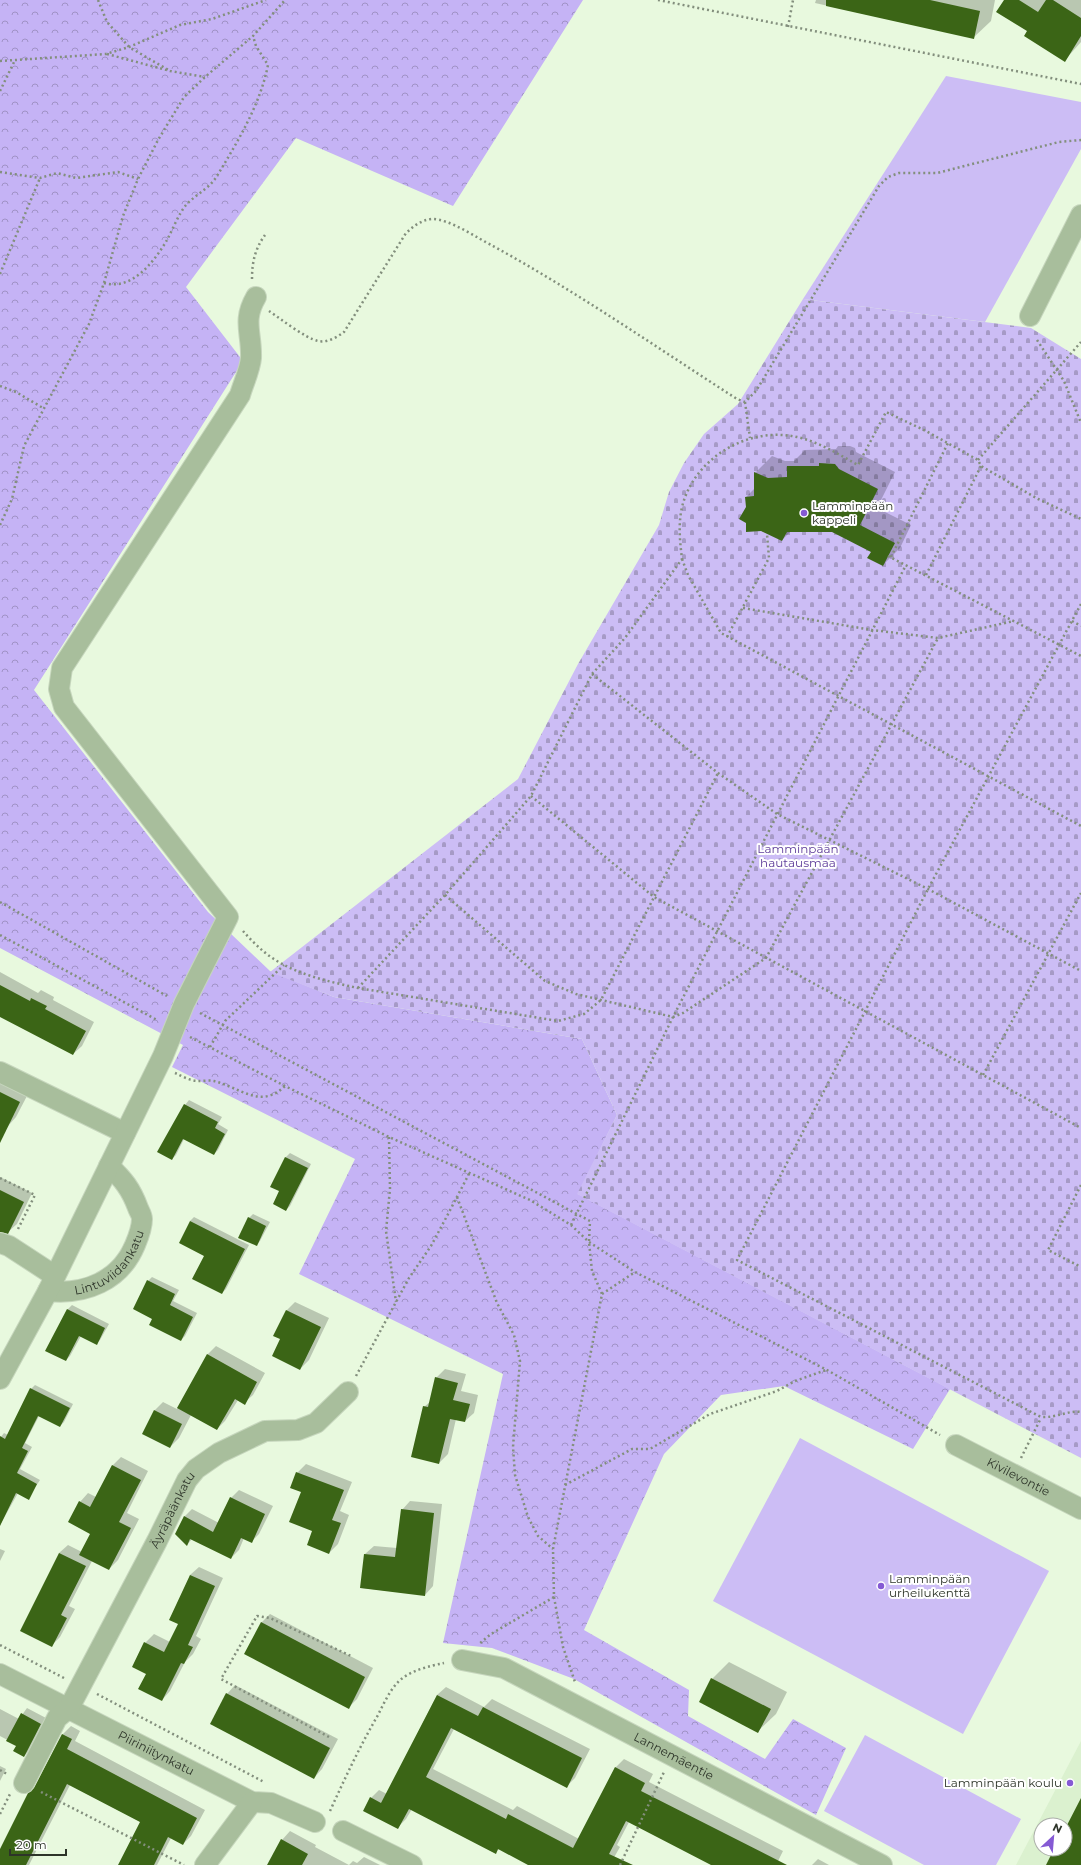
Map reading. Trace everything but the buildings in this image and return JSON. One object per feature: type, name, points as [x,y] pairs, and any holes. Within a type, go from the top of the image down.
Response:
[{"type":"street","points":[[1030,316],[1081,215]]},
{"type":"street","points":[[228,916],[64,707],[58,689],[62,668],[240,395],[251,359],[248,322],[249,309],[256,297]]},
{"type":"street","name":"Lintuviidankatu","points":[[0,1379],[51,1284],[161,1059],[184,1004],[228,916]]},
{"type":"street","points":[[0,1072],[125,1132]]},
{"type":"street","name":"Lintuviidankatu","points":[[51,1284],[67,1293],[92,1288],[115,1274],[131,1256],[138,1239],[142,1218],[131,1191],[109,1166]]},
{"type":"street","points":[[5,1244],[51,1284]]},
{"type":"street","name":"Äyräpäänkatu","points":[[24,1783],[57,1718],[69,1708],[160,1536],[187,1480],[196,1469],[219,1454],[264,1431],[298,1430],[316,1423],[348,1392]]},
{"type":"street","name":"Kivilevontie","points":[[956,1444],[1081,1509]]},
{"type":"street","name":"Lannemäentie","points":[[462,1660],[504,1668],[882,1865]]},
{"type":"street","name":"Piiriniitynkatu","points":[[0,1674],[252,1802],[271,1804],[321,1818]]},
{"type":"street","points":[[205,1865],[252,1802]]},
{"type":"street","points":[[342,1831],[412,1865]]},
{"type":"path","points":[[98,0],[107,22],[129,47],[170,71]]},
{"type":"path","points":[[0,61],[106,54],[129,47],[180,25],[212,19],[266,0]]},
{"type":"path","points":[[0,525],[12,499],[24,446],[89,324],[104,283],[123,216],[138,179],[158,140],[184,97],[253,36],[285,0]]},
{"type":"path","points":[[658,0],[1081,84]]},
{"type":"path","points":[[788,27],[793,0]]},
{"type":"path","points":[[104,283],[112,286],[127,283],[153,261],[186,205],[211,185],[217,176],[249,119],[266,76],[268,65],[256,46],[253,36]]},
{"type":"path","points":[[106,54],[170,71],[205,77]]},
{"type":"path","points":[[0,91],[15,60]]},
{"type":"path","points":[[745,402],[756,391],[879,186],[888,177],[899,173],[936,173],[1059,142],[1081,140]]},
{"type":"path","points":[[0,172],[40,178],[57,173],[76,178],[118,172],[138,179]]},
{"type":"path","points":[[0,274],[40,178]]},
{"type":"path","points":[[265,235],[254,256],[252,278],[256,297],[267,309],[308,337],[319,341],[333,340],[344,332],[406,233],[418,222],[432,219],[449,223],[531,267],[599,309],[737,399],[745,402]]},
{"type":"path","points":[[1037,340],[1064,382],[1081,423]]},
{"type":"path","points":[[978,460],[1081,342]]},
{"type":"path","points":[[0,386],[16,392],[43,408]]},
{"type":"path","points":[[745,402],[750,438]]},
{"type":"path","points":[[1081,519],[1038,499],[981,466],[978,460],[886,412],[858,465],[817,443],[796,437],[772,435],[750,438],[726,449],[704,465],[691,484],[682,507],[679,536],[682,559],[688,575],[721,633],[988,778],[1081,826]]},
{"type":"path","points":[[948,443],[890,556],[1081,656]]},
{"type":"path","points":[[926,575],[981,466]]},
{"type":"path","points":[[727,637],[769,558],[767,534]]},
{"type":"path","points":[[358,988],[445,895],[531,796],[592,674],[625,638],[682,559]]},
{"type":"path","points":[[571,1225],[673,1017],[906,565]]},
{"type":"path","points":[[1081,604],[928,890],[737,1260],[1042,1417],[1053,1418],[1074,1411],[1081,1412]]},
{"type":"path","points":[[743,608],[872,630],[938,638],[1014,621]]},
{"type":"path","points":[[1072,621],[1081,626]]},
{"type":"path","points":[[445,895],[545,981],[576,994],[673,1017],[683,1013],[766,958],[938,638]]},
{"type":"path","points":[[592,674],[718,773],[777,814],[928,890],[1081,971]]},
{"type":"path","points":[[228,916],[263,951],[284,965],[330,982],[558,1022],[584,1014],[600,1000],[718,773]]},
{"type":"path","points":[[531,796],[654,897],[1081,1128]]},
{"type":"path","points":[[983,1075],[1081,893]]},
{"type":"path","points":[[0,902],[222,1026],[590,1221],[589,1242],[592,1271],[602,1294],[553,1549],[554,1597],[563,1647],[571,1674],[587,1711]]},
{"type":"path","points":[[0,935],[174,1029],[285,1086],[389,1137],[530,1200],[571,1225],[589,1242],[635,1272],[827,1370],[956,1444]]},
{"type":"path","points":[[210,1047],[222,1026],[284,965]]},
{"type":"path","points":[[161,1059],[176,1073],[189,1079],[197,1081],[214,1081],[250,1095],[268,1097],[275,1095],[285,1086]]},
{"type":"path","points":[[389,1137],[390,1189],[386,1231],[396,1302]]},
{"type":"path","points":[[348,1392],[396,1302],[431,1246],[470,1172]]},
{"type":"path","points":[[0,1178],[34,1195],[5,1244]]},
{"type":"path","points":[[1081,1184],[1048,1250],[1081,1267]]},
{"type":"path","points":[[457,1197],[497,1303],[514,1335],[520,1361],[513,1447],[515,1476],[528,1517],[538,1536],[553,1549]]},
{"type":"path","points":[[602,1294],[635,1272]]},
{"type":"path","points":[[565,1485],[632,1449],[650,1449],[710,1414],[777,1391],[794,1381],[827,1370]]},
{"type":"path","points":[[1012,1474],[1042,1417]]},
{"type":"path","points":[[321,1818],[391,1690],[400,1680],[430,1666],[462,1660],[491,1634],[554,1597]]},
{"type":"path","points":[[329,1737],[221,1679],[257,1616],[270,1618],[351,1656]]},
{"type":"path","points":[[0,1645],[268,1784]]},
{"type":"path","points":[[620,1865],[672,1755]]},
{"type":"path","points":[[0,1770],[184,1865]]},
{"type":"shaded area","name":"Lamminpään koulu","points":[[1081,1741],[1081,1865],[1016,1865],[1033,1833],[1033,1857],[1073,1857],[1073,1817],[1041,1817]]},
{"type":"green space","points":[[0,0],[583,0],[453,206],[296,138],[186,287],[243,361],[34,690],[208,912],[270,971],[334,997],[582,1039],[617,1115],[578,1194],[950,1389],[913,1449],[784,1386],[721,1395],[664,1454],[584,1630],[689,1690],[688,1716],[765,1759],[793,1719],[846,1748],[816,1815],[574,1679],[492,1648],[443,1643],[503,1374],[299,1274],[355,1159],[172,1067],[183,1045],[0,948]]},
{"type":"green space","points":[[946,76],[1081,102],[1081,149],[985,322],[803,299]]},
{"type":"green space","name":"Lamminpään hautausmaa","points":[[803,299],[1031,328],[1081,359],[1081,1458],[577,1194],[617,1115],[582,1039],[334,997],[270,972],[518,779],[578,664],[659,525],[669,492],[684,463],[704,434],[738,404]]},
{"type":"green space","name":"Lamminpään urheilukenttä","points":[[800,1438],[1049,1571],[963,1734],[713,1601]]},
{"type":"green space","points":[[865,1735],[1021,1819],[996,1865],[924,1865],[824,1811]]},
{"type":"place","name":"Lamminpään kappeli","points":[[804,513]]},
{"type":"place","name":"Lamminpään urheilukenttä","points":[[881,1586]]},
{"type":"place","name":"Lamminpään koulu","points":[[1070,1783]]}]
